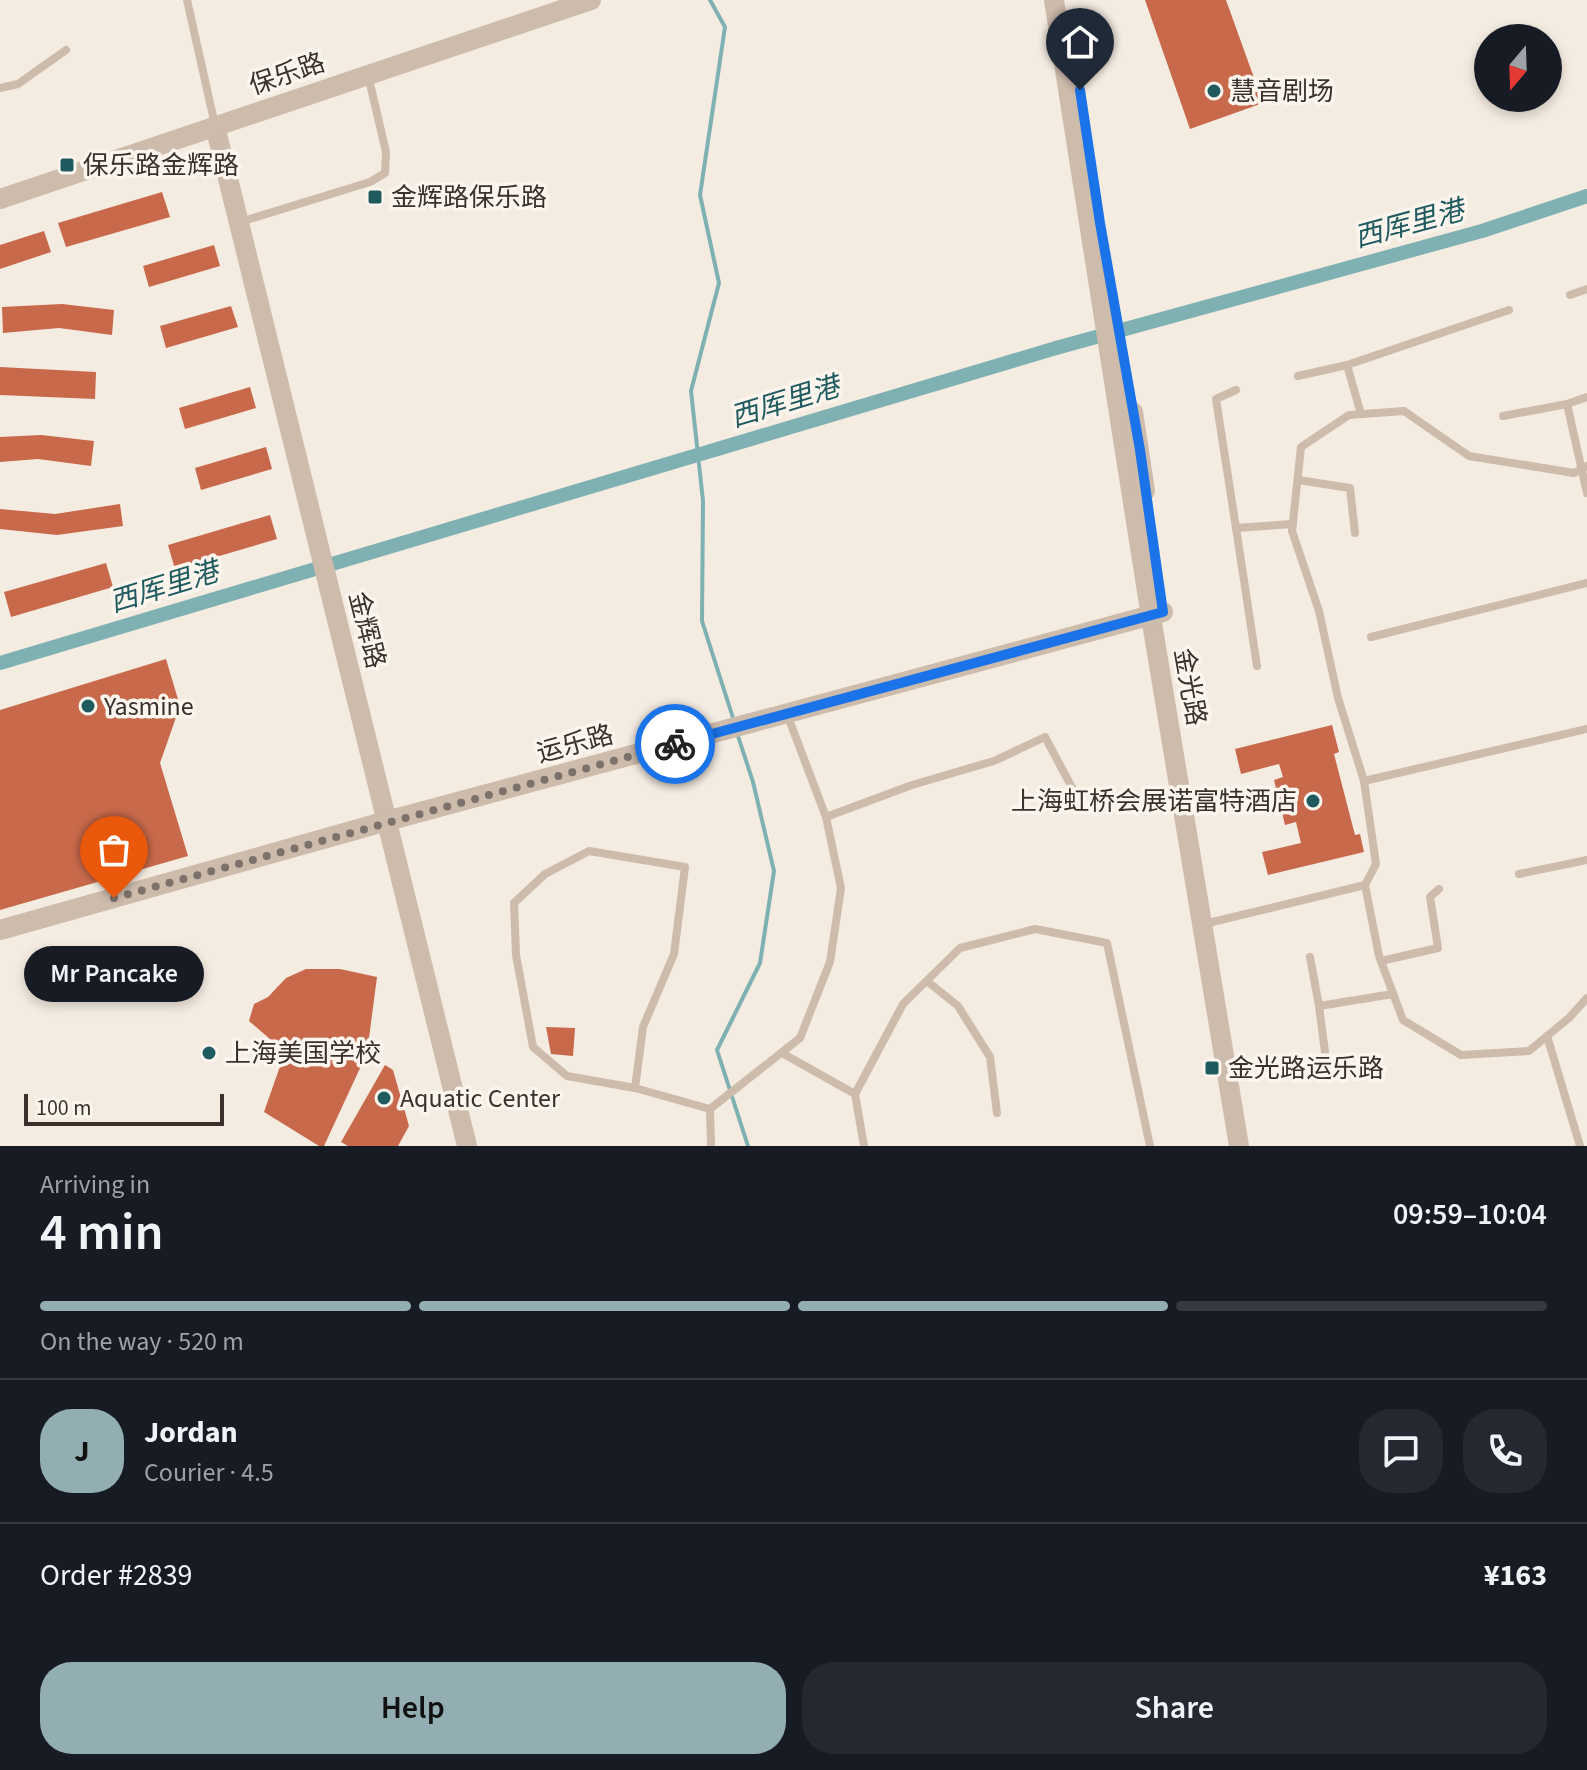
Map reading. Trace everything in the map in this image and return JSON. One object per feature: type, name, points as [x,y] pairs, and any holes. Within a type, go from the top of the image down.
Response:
[{"type":"street","name":"保乐路","points":[[0,199],[591,0]]},
{"type":"street","name":"金光路","points":[[1054,0],[1105,322],[1118,362]]},
{"type":"street","name":"金光路","points":[[1067,0],[1114,302],[1118,362],[1157,614],[1209,923],[1252,1146]]},
{"type":"street","name":"金辉路","points":[[215,126],[467,1146]]},
{"type":"street","name":"运乐路","points":[[0,930],[387,821],[1157,614]]},
{"type":"street","name":"金光路","points":[[1209,923],[1239,1146]]},
{"type":"lane","points":[[187,0],[215,126]]},
{"type":"lane","points":[[0,88],[18,84],[66,50]]},
{"type":"lane","points":[[239,223],[370,182],[385,173],[386,152],[368,75]]},
{"type":"lane","points":[[1570,295],[1587,289]]},
{"type":"lane","points":[[1298,376],[1347,365],[1509,310]]},
{"type":"lane","points":[[1347,365],[1361,414]]},
{"type":"lane","points":[[1236,390],[1216,399],[1257,666]]},
{"type":"lane","points":[[1503,416],[1567,404],[1587,397]]},
{"type":"lane","points":[[1567,404],[1584,468],[1587,493]]},
{"type":"lane","points":[[1584,468],[1574,473],[1469,456],[1404,411],[1349,415],[1301,447],[1292,531],[1319,611],[1338,698],[1364,781],[1376,864],[1365,885],[1381,961],[1403,1020],[1461,1055],[1529,1051],[1569,1018],[1587,998]]},
{"type":"lane","points":[[1298,480],[1350,488],[1355,533]]},
{"type":"lane","points":[[1236,528],[1293,524]]},
{"type":"lane","points":[[1371,637],[1587,583]]},
{"type":"lane","points":[[710,1109],[800,1038],[830,962],[841,888],[826,817],[787,714]]},
{"type":"lane","points":[[1364,781],[1587,729]]},
{"type":"lane","points":[[826,817],[912,785],[994,761],[1045,737],[1077,797]]},
{"type":"lane","points":[[635,1088],[643,1027],[674,954],[685,867],[589,851],[545,874],[514,903],[516,955],[533,1047],[567,1076],[635,1088],[710,1109]]},
{"type":"lane","points":[[1519,874],[1587,860]]},
{"type":"lane","points":[[1209,923],[1365,885]]},
{"type":"lane","points":[[1381,961],[1438,948],[1430,897],[1439,889]]},
{"type":"lane","points":[[864,1146],[855,1094],[903,1004],[960,948],[1035,929],[1107,943],[1150,1146]]},
{"type":"lane","points":[[1310,957],[1325,1052]]},
{"type":"lane","points":[[927,981],[958,1006],[990,1057],[997,1113]]},
{"type":"lane","points":[[1319,1006],[1393,994]]},
{"type":"lane","points":[[1547,1036],[1584,1146]]},
{"type":"lane","points":[[782,1053],[855,1094]]},
{"type":"lane","points":[[710,1109],[711,1146]]},
{"type":"building","points":[[1145,0],[1226,0],[1263,103],[1190,129]]},
{"type":"building","points":[[162,192],[170,217],[66,247],[58,223]]},
{"type":"building","points":[[44,231],[51,252],[0,269],[0,245]]},
{"type":"building","points":[[214,245],[220,266],[149,287],[143,266]]},
{"type":"building","points":[[62,304],[114,310],[112,335],[59,328],[3,333],[2,307]]},
{"type":"building","points":[[231,306],[238,327],[166,348],[160,326]]},
{"type":"building","points":[[0,367],[96,372],[95,399],[0,395]]},
{"type":"building","points":[[250,387],[256,408],[185,429],[179,408]]},
{"type":"building","points":[[41,435],[94,441],[91,466],[38,459],[0,462],[0,437]]},
{"type":"building","points":[[266,447],[272,469],[201,490],[195,468]]},
{"type":"building","points":[[120,504],[123,526],[57,535],[0,529],[0,509],[55,514]]},
{"type":"building","points":[[270,515],[277,539],[175,569],[168,545]]},
{"type":"building","points":[[106,563],[113,587],[11,617],[4,592]]},
{"type":"building","points":[[166,659],[180,706],[160,763],[188,856],[0,910],[0,710]]},
{"type":"building","name":"上海虹桥会展诺富特酒店","points":[[1332,725],[1339,752],[1334,754],[1355,835],[1360,834],[1364,852],[1268,875],[1262,852],[1301,843],[1296,822],[1285,825],[1274,780],[1283,777],[1279,764],[1241,774],[1235,749]]},
{"type":"building","points":[[306,969],[340,969],[377,977],[367,1053],[324,1146],[319,1146],[264,1112],[285,1052],[249,1021],[254,1004],[268,997],[286,978]]},
{"type":"building","points":[[546,1027],[575,1028],[573,1056],[551,1054]]},
{"type":"building","name":"Aquatic Center","points":[[385,1065],[393,1070],[409,1126],[398,1146],[348,1146],[341,1142]]},
{"type":"waterway","points":[[710,0],[725,27],[700,195],[719,283],[691,391],[703,501],[702,621],[734,721]]},
{"type":"waterway","name":"西厍里港","points":[[0,663],[1056,348],[1482,231],[1587,196]]},
{"type":"waterway","points":[[737,733],[753,782],[774,871],[760,963],[717,1050],[748,1146]]},
{"type":"way so far","points":[[114,898],[675,744]]},
{"type":"place","name":"慧音剧场","points":[[1214,91]]},
{"type":"place","name":"保乐路金辉路","points":[[67,165]]},
{"type":"place","name":"金辉路保乐路","points":[[375,197]]},
{"type":"place","name":"Yasmine","points":[[88,706]]},
{"type":"place","name":"上海虹桥会展诺富特酒店","points":[[1313,801]]},
{"type":"place","name":"Mr Pancake","points":[[114,898]]},
{"type":"place","name":"上海美国学校","points":[[209,1053]]},
{"type":"place","name":"金光路运乐路","points":[[1212,1068]]},
{"type":"place","name":"Aquatic Center","points":[[384,1098]]},
{"type":"route","points":[[675,744],[1163,612],[1140,450],[1080,90]]}]
